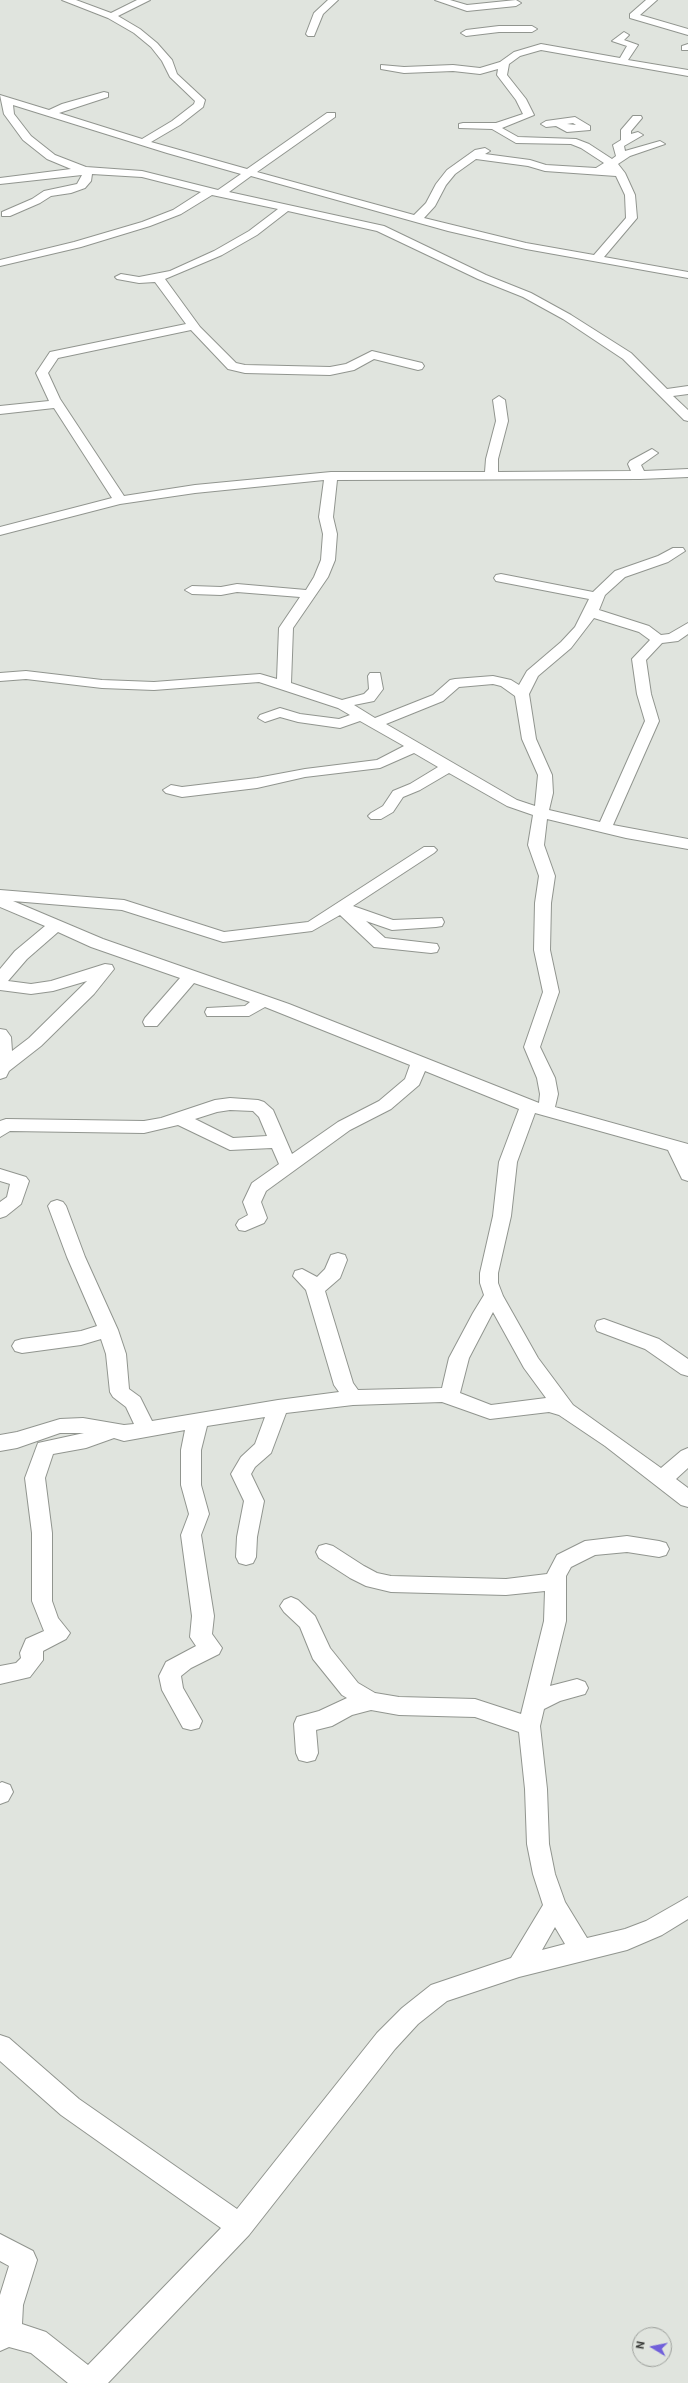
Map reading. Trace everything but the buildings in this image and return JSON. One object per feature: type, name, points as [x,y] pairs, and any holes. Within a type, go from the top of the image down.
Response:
[{"type":"street","points":[[67,0],[111,16],[137,31],[154,45],[167,60],[173,75],[200,100],[199,105],[176,123],[143,142]]},
{"type":"street","points":[[111,16],[144,0]]},
{"type":"street","points":[[311,34],[318,13],[333,0]]},
{"type":"street","points":[[440,0],[468,8],[519,7],[541,47]]},
{"type":"street","points":[[652,0],[633,16],[688,32]]},
{"type":"street","points":[[466,32],[500,29],[532,29]]},
{"type":"street","points":[[622,62],[632,45],[617,41],[624,35]]},
{"type":"street","points":[[384,67],[419,73],[452,68],[480,70],[504,64],[517,54],[541,47],[688,73]]},
{"type":"street","points":[[463,126],[497,126],[529,115],[521,98],[502,75],[504,64]]},
{"type":"street","points":[[9,114],[66,106],[104,95]]},
{"type":"street","points":[[3,99],[205,161],[252,172],[486,237],[688,275]]},
{"type":"street","points":[[3,99],[9,114],[27,138],[51,157],[84,170]]},
{"type":"street","points":[[41,110],[63,99]]},
{"type":"street","points":[[523,105],[533,109],[546,124],[572,141],[585,146],[612,164],[620,173],[630,195],[632,218],[597,258]]},
{"type":"street","points":[[0,263],[77,245],[146,224],[177,212],[252,172],[331,115]]},
{"type":"street","points":[[626,141],[626,130],[637,118]]},
{"type":"street","points":[[546,124],[558,123]]},
{"type":"street","points":[[497,126],[516,140],[538,142],[572,141]]},
{"type":"street","points":[[624,155],[618,145],[638,135]]},
{"type":"street","points":[[418,218],[431,204],[441,184],[452,172],[479,152],[500,148],[516,140]]},
{"type":"street","points":[[590,171],[612,164],[624,155],[660,144]]},
{"type":"street","points":[[624,155],[652,157]]},
{"type":"street","points":[[475,156],[530,163],[542,171],[590,171],[620,173]]},
{"type":"street","points":[[6,214],[36,201],[48,193],[71,190],[81,186],[86,181],[84,170]]},
{"type":"street","points":[[0,181],[84,170],[142,174],[215,192],[380,228],[482,277],[527,295],[567,317],[627,356],[688,417]]},
{"type":"street","points":[[121,278],[139,280],[158,278],[218,253],[253,233],[286,207]]},
{"type":"street","points":[[158,278],[194,326],[232,366],[245,369],[330,371],[350,367],[372,355],[418,366]]},
{"type":"street","points":[[120,500],[58,404],[42,372],[54,355],[194,326]]},
{"type":"street","points":[[665,393],[688,390]]},
{"type":"street","points":[[491,475],[492,459],[502,421],[499,400]]},
{"type":"street","points":[[0,410],[58,404]]},
{"type":"street","points":[[640,475],[634,464],[652,453]]},
{"type":"street","points":[[0,531],[120,500],[195,489],[331,476],[640,475],[688,473]]},
{"type":"street","points":[[284,685],[286,628],[321,577],[328,560],[330,534],[326,517],[331,476]]},
{"type":"street","points":[[566,1410],[531,1363],[494,1296],[489,1283],[489,1273],[502,1216],[508,1162],[537,1108],[549,1094],[546,1078],[532,1047],[551,992],[542,950],[543,903],[547,876],[536,845],[536,832],[542,813],[545,793],[545,775],[539,758],[529,739],[522,694],[532,674],[566,644],[591,612],[599,593],[620,574],[678,551]]},
{"type":"street","points":[[502,578],[598,597]]},
{"type":"street","points":[[192,590],[207,589],[221,591],[237,588],[309,594]]},
{"type":"street","points":[[591,612],[644,629],[658,639],[673,638],[688,627]]},
{"type":"street","points":[[604,827],[652,721],[644,694],[639,659],[658,639]]},
{"type":"street","points":[[0,676],[26,676],[102,684],[154,686],[200,684],[260,678],[343,705],[375,722],[512,803],[542,813],[688,844]]},
{"type":"street","points":[[343,705],[352,700],[369,698],[376,689],[375,676]]},
{"type":"street","points":[[375,722],[438,698],[455,683],[493,680],[506,683],[522,694]]},
{"type":"street","points":[[265,718],[280,712],[298,718],[340,724],[362,715]]},
{"type":"street","points":[[171,790],[182,792],[257,783],[305,774],[380,764],[416,746]]},
{"type":"street","points":[[376,816],[388,809],[398,794],[415,787],[450,766]]},
{"type":"street","points":[[0,896],[124,905],[223,937],[312,926],[429,850]]},
{"type":"street","points":[[0,901],[128,954],[262,1001],[537,1108],[682,1149],[688,1175]]},
{"type":"street","points":[[340,907],[392,925],[436,922]]},
{"type":"street","points":[[340,907],[380,943],[431,948]]},
{"type":"street","points":[[0,979],[21,955],[56,925]]},
{"type":"street","points":[[0,985],[31,989],[53,986],[105,969],[128,954]]},
{"type":"street","points":[[1,1071],[35,1042],[88,990],[105,969]]},
{"type":"street","points":[[151,1022],[191,976]]},
{"type":"street","points":[[213,1012],[249,1011],[262,1001]]},
{"type":"street","points":[[0,1034],[4,1037],[4,1052],[1,1071]]},
{"type":"street","points":[[245,1225],[258,1218],[252,1202],[258,1187],[344,1126],[385,1105],[398,1095],[413,1081],[419,1063]]},
{"type":"street","points":[[2,1126],[144,1128],[162,1124],[198,1110],[230,1104],[258,1106],[267,1114],[274,1126],[278,1142],[288,1165]]},
{"type":"street","points":[[179,1118],[230,1144],[278,1142]]},
{"type":"street","points":[[0,1175],[20,1181],[15,1200],[0,1212]]},
{"type":"street","points":[[56,1206],[76,1258],[108,1330],[116,1354],[120,1392],[133,1402],[147,1430]]},
{"type":"street","points":[[315,1289],[332,1273],[338,1260]]},
{"type":"street","points":[[302,1276],[308,1279],[315,1289],[325,1327],[331,1338],[344,1385],[352,1398]]},
{"type":"street","points":[[449,1397],[459,1358],[482,1313],[494,1296]]},
{"type":"street","points":[[604,1326],[652,1344],[688,1369]]},
{"type":"street","points":[[22,1346],[81,1338],[108,1330]]},
{"type":"street","points":[[0,1443],[17,1440],[60,1426],[83,1425],[110,1432],[124,1433],[278,1407],[352,1398],[449,1397],[490,1412],[549,1405],[566,1410],[612,1441],[688,1499]]},
{"type":"street","points":[[246,1557],[247,1537],[254,1501],[241,1474],[248,1462],[264,1448],[278,1407]]},
{"type":"street","points":[[191,1721],[173,1690],[170,1676],[174,1668],[211,1648],[201,1637],[203,1616],[191,1535],[199,1514],[191,1485],[191,1450],[194,1433],[200,1420]]},
{"type":"street","points":[[0,1675],[22,1671],[32,1660],[31,1653],[34,1644],[58,1633],[50,1622],[42,1601],[42,1533],[35,1478],[45,1448],[73,1443],[110,1432]]},
{"type":"street","points":[[657,1476],[669,1474],[688,1456]]},
{"type":"street","points":[[581,1950],[555,1906],[544,1874],[538,1844],[536,1788],[529,1726],[533,1704],[555,1621],[556,1576],[564,1561],[592,1547],[626,1544],[659,1549]]},
{"type":"street","points":[[326,1552],[357,1572],[373,1580],[391,1584],[506,1587],[532,1585],[556,1580]]},
{"type":"street","points":[[291,1606],[308,1622],[321,1653],[350,1689],[371,1701],[399,1706],[475,1708],[529,1726]]},
{"type":"street","points":[[533,1704],[556,1692],[577,1688]]},
{"type":"street","points":[[307,1753],[305,1724],[324,1719],[347,1707],[371,1701]]},
{"type":"street","points":[[519,1966],[555,1906]]},
{"type":"street","points":[[0,2248],[24,2260],[10,2305],[4,2336],[37,2341],[89,2383],[240,2226],[386,2041],[410,2016],[440,1993],[519,1966],[627,1939],[654,1928],[688,1907]]},
{"type":"street","points":[[0,2046],[70,2107],[240,2226]]}]
